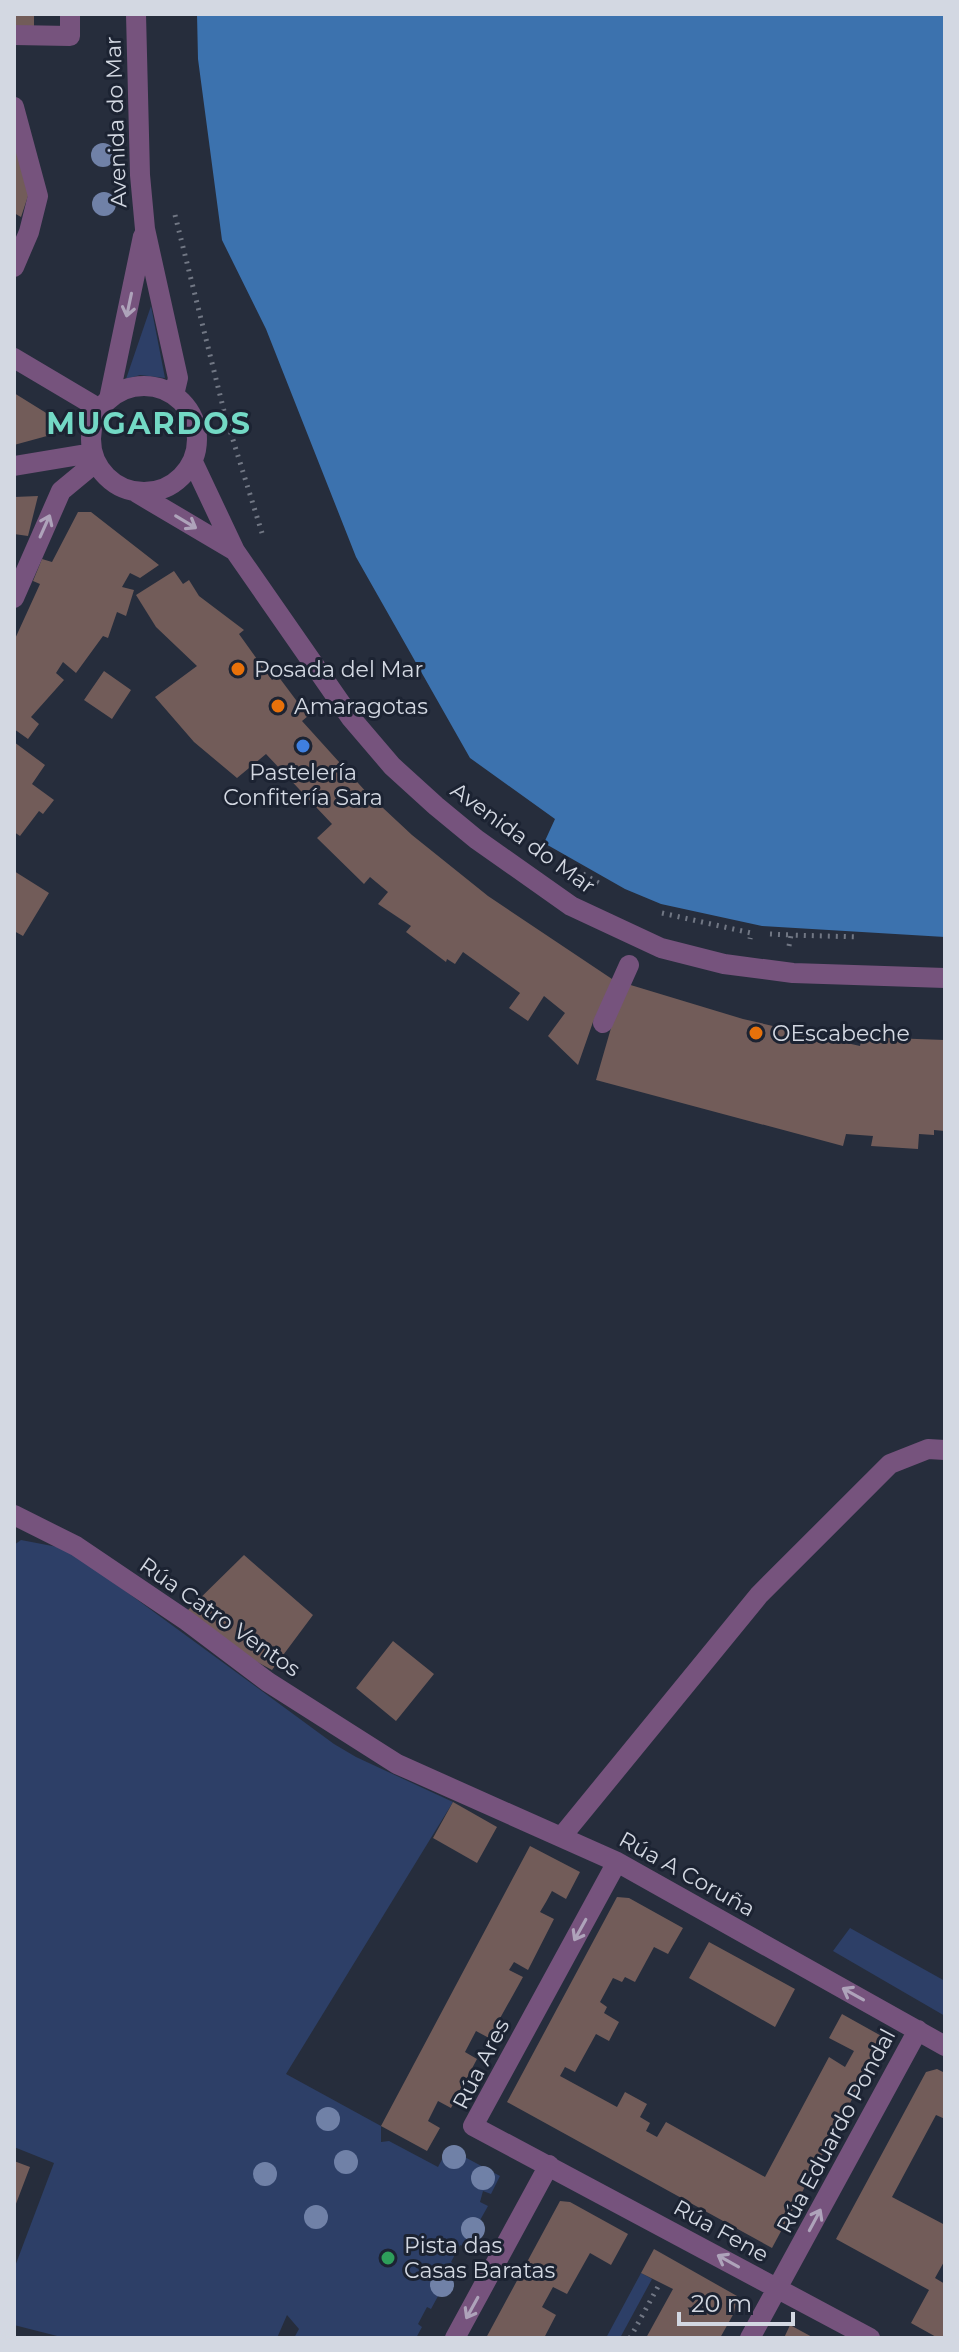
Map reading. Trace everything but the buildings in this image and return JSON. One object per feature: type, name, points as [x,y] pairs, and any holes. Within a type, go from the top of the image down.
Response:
[{"type":"street","points":[[14,35],[70,36],[70,14]]},
{"type":"street","name":"Avenida do Mar","points":[[136,14],[140,175],[145,229],[178,378],[174,395]]},
{"type":"street","points":[[14,107],[38,196],[29,232],[14,267]]},
{"type":"street","name":"Avenida do Mar","points":[[104,404],[145,229]]},
{"type":"street","points":[[14,358],[104,404]]},
{"type":"street","points":[[141,386],[159,388],[174,395],[188,408],[195,426],[197,444],[193,462],[183,476],[170,486],[154,492],[137,493],[120,488],[106,477],[94,458],[91,430],[104,404],[124,390],[141,386]]},
{"type":"street","points":[[14,466],[94,458]]},
{"type":"street","points":[[14,598],[61,491],[94,458]]},
{"type":"street","name":"Avenida do Mar","points":[[193,462],[235,551],[351,718],[392,766],[476,839],[571,906],[661,948],[724,964],[793,973],[945,978]]},
{"type":"street","name":"Avenida do Mar","points":[[137,493],[235,551]]},
{"type":"street","points":[[603,1023],[629,965]]},
{"type":"street","points":[[562,1836],[759,1595],[890,1464],[928,1449],[945,1450]]},
{"type":"street","name":"Rúa Catro Ventos","points":[[15,1518],[76,1546],[187,1621],[268,1682],[397,1764]]},
{"type":"street","name":"Rúa A Coruña","points":[[397,1764],[617,1862],[945,2046]]},
{"type":"street","name":"Rúa Ares","points":[[549,2165],[473,2126],[617,1862]]},
{"type":"street","name":"Rúa Eduardo Pondal","points":[[750,2338],[918,2030]]},
{"type":"street","points":[[455,2338],[549,2165]]},
{"type":"street","name":"Rúa Fene","points":[[549,2165],[870,2338]]},
{"type":"path","points":[[174,210],[224,411],[264,538]]},
{"type":"path","points":[[569,867],[610,889]]},
{"type":"path","points":[[650,908],[664,914],[751,933],[749,944]]},
{"type":"path","points":[[770,934],[859,937]]},
{"type":"path","points":[[789,951],[791,935]]},
{"type":"path","points":[[776,949],[801,951]]},
{"type":"path","points":[[630,2338],[660,2283]]},
{"type":"shaded area","points":[[197,14],[945,14],[945,937],[762,926],[661,904],[625,889],[544,843],[555,819],[470,758],[356,557],[266,329],[222,240],[198,59]]},
{"type":"shaded area","points":[[151,306],[165,378],[140,375],[126,379]]},
{"type":"shaded area","points":[[21,1540],[68,1549],[334,1744],[453,1802],[286,2074],[381,2126],[381,2142],[389,2141],[438,2167],[448,2148],[500,2176],[491,2194],[483,2191],[480,2202],[488,2206],[465,2247],[460,2245],[451,2262],[455,2265],[431,2309],[427,2307],[418,2324],[422,2327],[416,2338],[294,2338],[299,2329],[287,2315],[277,2338],[65,2338],[14,2325],[14,2269],[54,2163],[14,2147],[14,1545]]},
{"type":"shaded area","points":[[850,1928],[945,1981],[945,2016],[833,1951]]},
{"type":"shaded area","points":[[641,2273],[652,2279],[620,2338],[606,2338]]},
{"type":"place","name":"Posada del Mar","points":[[238,669]]},
{"type":"place","name":"Amaragotas","points":[[278,706]]},
{"type":"place","name":"Pastelería Confitería Sara","points":[[303,746]]},
{"type":"place","name":"OEscabeche","points":[[756,1033]]},
{"type":"place","name":"Pista das Casas Baratas","points":[[388,2258]]},
{"type":"district","name":"MUGARDOS","points":[[149,423]]}]
